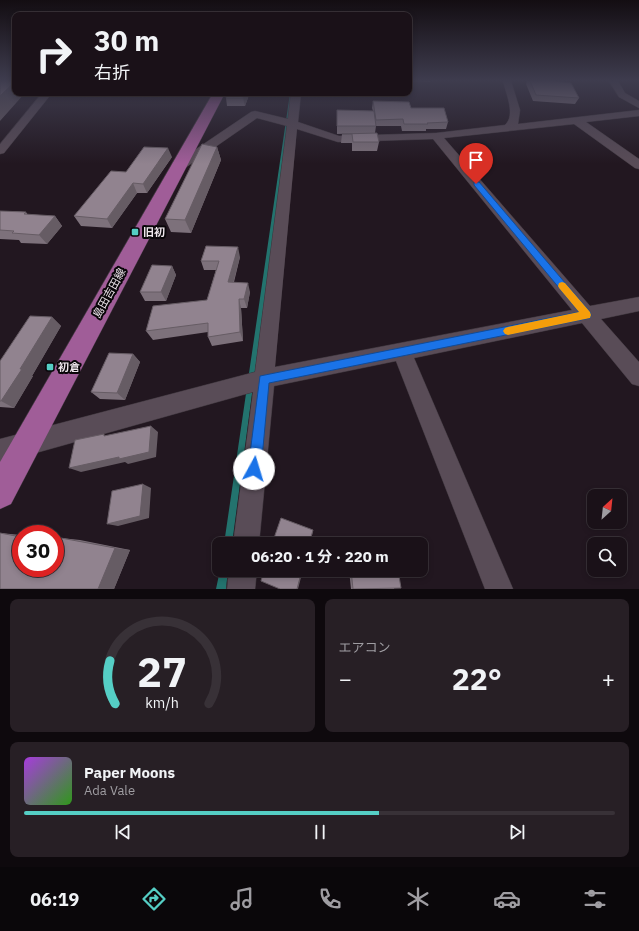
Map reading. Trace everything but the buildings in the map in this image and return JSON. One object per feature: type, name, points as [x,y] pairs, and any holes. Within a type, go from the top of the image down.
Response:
[{"type":"main road","name":"島田吉田線","points":[[0,493],[210,108]]},
{"type":"street","points":[[0,151],[34,108]]},
{"type":"street","points":[[247,537],[295,108]]},
{"type":"street","points":[[508,128],[514,122],[515,108]]},
{"type":"street","points":[[178,167],[255,114],[293,124],[338,139],[436,136],[639,113]]},
{"type":"street","points":[[576,120],[639,165]]},
{"type":"street","points":[[436,136],[639,377]]},
{"type":"street","points":[[0,451],[264,379],[639,304]]},
{"type":"street","points":[[402,352],[499,589]]},
{"type":"street","points":[[241,589],[242,577]]},
{"type":"waterway","points":[[229,537],[289,108]]},
{"type":"waterway","points":[[221,589],[223,577]]},
{"type":"slow traffic","points":[[508,331],[587,315],[562,286]]},
{"type":"place","name":"旧初","points":[[135,232]]},
{"type":"place","name":"初倉","points":[[50,367]]},
{"type":"route","points":[[254,469],[264,379],[587,315],[476,184]]}]
